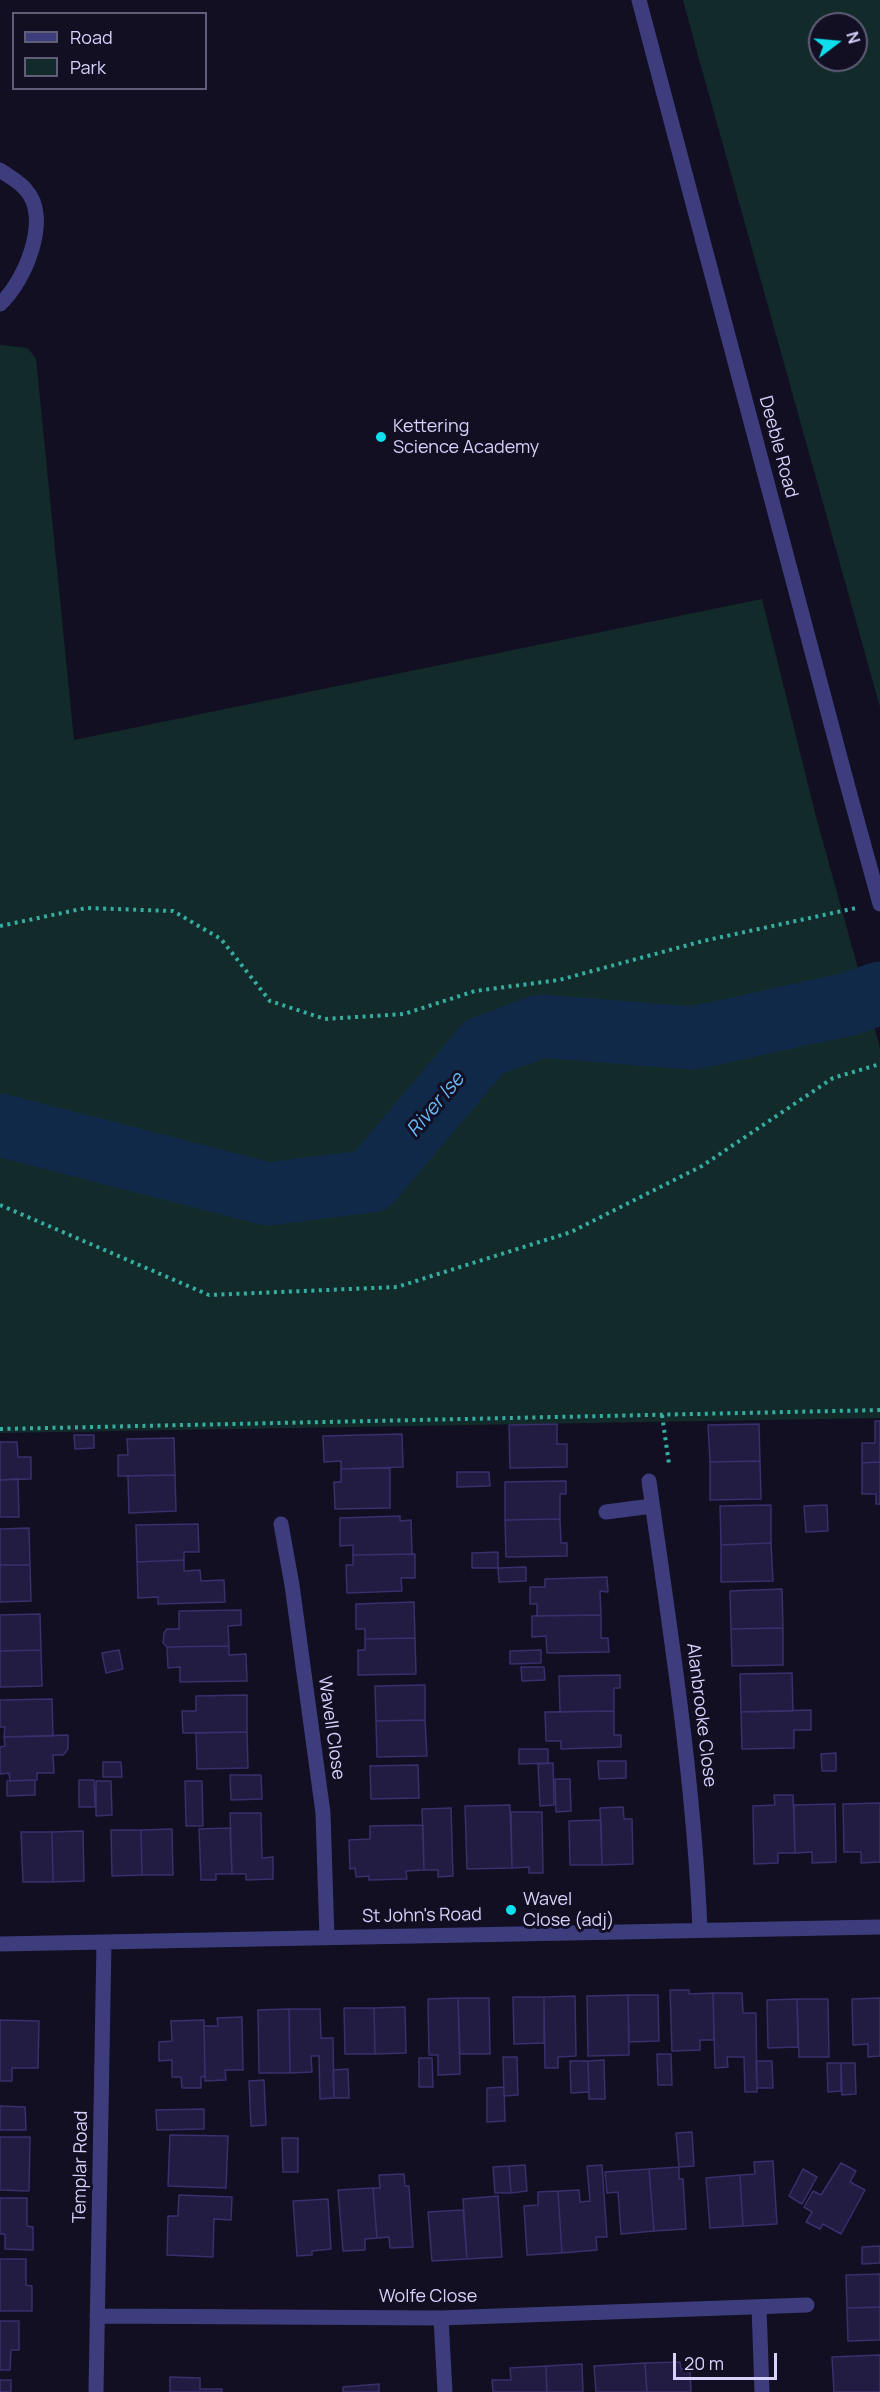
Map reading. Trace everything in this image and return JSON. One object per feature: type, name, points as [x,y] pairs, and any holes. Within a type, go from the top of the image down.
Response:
[{"type":"street","name":"Deeble Road","points":[[639,0],[880,904]]},
{"type":"street","points":[[0,170],[28,191],[37,215],[34,245],[11,294],[0,304]]},
{"type":"street","name":"Alanbrooke Close","points":[[649,1481],[689,1772],[697,1851],[700,1930]]},
{"type":"street","points":[[606,1512],[652,1506]]},
{"type":"street","name":"Wavell Close","points":[[281,1524],[292,1585],[322,1813],[327,1938]]},
{"type":"street","name":"St John's Road","points":[[0,1944],[880,1927]]},
{"type":"street","name":"Templar Road","points":[[96,2392],[104,1942]]},
{"type":"street","name":"Wolfe Close","points":[[97,2316],[441,2318],[807,2305]]},
{"type":"street","points":[[759,2307],[762,2392]]},
{"type":"street","points":[[441,2318],[445,2392]]},
{"type":"path","points":[[0,926],[86,908],[173,911],[221,939],[270,1001],[325,1019],[404,1014],[475,991],[559,980],[703,941],[858,908]]},
{"type":"path","points":[[0,1205],[209,1295],[397,1287],[571,1232],[702,1166],[833,1078],[880,1064]]},
{"type":"path","points":[[0,1429],[880,1410]]},
{"type":"path","points":[[662,1415],[669,1467]]},
{"type":"green space","points":[[683,0],[880,0],[880,707]]},
{"type":"green space","points":[[0,345],[28,348],[36,359],[74,740],[762,599],[815,813],[880,1048],[880,1418],[0,1433]]},
{"type":"building","points":[[875,1421],[880,1421],[880,1462],[862,1463],[862,1443],[875,1443]]},
{"type":"building","points":[[557,1424],[557,1444],[567,1444],[567,1467],[510,1468],[509,1425]]},
{"type":"building","points":[[759,1424],[760,1461],[710,1462],[708,1425]]},
{"type":"building","points":[[402,1434],[403,1467],[341,1469],[341,1461],[324,1462],[323,1436]]},
{"type":"building","points":[[74,1435],[94,1435],[94,1448],[75,1449]]},
{"type":"building","points":[[174,1438],[175,1475],[118,1476],[118,1455],[128,1455],[127,1439]]},
{"type":"building","points":[[0,1442],[17,1442],[18,1457],[31,1457],[31,1479],[0,1480]]},
{"type":"building","points":[[760,1461],[761,1499],[710,1500],[710,1462]]},
{"type":"building","points":[[880,1462],[880,1504],[876,1504],[876,1494],[862,1494],[862,1463]]},
{"type":"building","points":[[390,1468],[390,1508],[335,1509],[334,1482],[341,1482],[341,1469]]},
{"type":"building","points":[[457,1472],[489,1472],[490,1486],[457,1487]]},
{"type":"building","points":[[175,1475],[176,1511],[129,1513],[128,1476]]},
{"type":"building","points":[[18,1479],[19,1517],[0,1517],[0,1480]]},
{"type":"building","points":[[566,1481],[566,1494],[560,1494],[560,1519],[505,1520],[505,1482]]},
{"type":"building","points":[[771,1505],[771,1543],[721,1545],[720,1506]]},
{"type":"building","points":[[827,1505],[828,1531],[806,1532],[804,1506]]},
{"type":"building","points":[[400,1516],[400,1521],[411,1520],[412,1554],[353,1555],[353,1545],[340,1546],[340,1518]]},
{"type":"building","points":[[560,1519],[561,1543],[567,1543],[567,1556],[506,1557],[505,1520]]},
{"type":"building","points":[[198,1524],[199,1552],[184,1552],[184,1560],[137,1562],[136,1525]]},
{"type":"building","points":[[29,1528],[30,1565],[0,1565],[0,1529]]},
{"type":"building","points":[[771,1543],[773,1581],[721,1582],[721,1545]]},
{"type":"building","points":[[498,1552],[498,1568],[472,1568],[472,1553]]},
{"type":"building","points":[[415,1554],[415,1578],[401,1578],[402,1591],[347,1593],[346,1565],[353,1565],[353,1555]]},
{"type":"building","points":[[184,1560],[184,1571],[200,1570],[201,1581],[224,1580],[225,1602],[158,1604],[158,1597],[138,1598],[137,1562]]},
{"type":"building","points":[[0,1565],[30,1565],[31,1601],[0,1602]]},
{"type":"building","points":[[526,1567],[526,1581],[499,1582],[498,1568]]},
{"type":"building","points":[[607,1577],[608,1592],[600,1591],[601,1615],[537,1616],[537,1604],[530,1604],[530,1587],[545,1587],[545,1579]]},
{"type":"building","points":[[782,1589],[783,1628],[731,1629],[730,1591]]},
{"type":"building","points":[[414,1602],[415,1638],[365,1639],[365,1629],[356,1629],[356,1604]]},
{"type":"building","points":[[241,1610],[241,1625],[228,1626],[229,1646],[167,1647],[163,1643],[167,1629],[179,1629],[179,1611]]},
{"type":"building","points":[[40,1614],[41,1650],[0,1651],[0,1615]]},
{"type":"building","points":[[601,1615],[601,1638],[608,1638],[609,1652],[547,1653],[546,1636],[532,1637],[532,1616]]},
{"type":"building","points":[[783,1628],[783,1665],[732,1666],[731,1629]]},
{"type":"building","points":[[415,1638],[416,1674],[358,1675],[358,1650],[365,1650],[365,1639]]},
{"type":"building","points":[[229,1646],[229,1655],[246,1654],[247,1681],[180,1682],[180,1667],[168,1668],[167,1647]]},
{"type":"building","points":[[41,1650],[42,1686],[0,1687],[0,1651]]},
{"type":"building","points":[[119,1650],[123,1669],[106,1673],[102,1653]]},
{"type":"building","points":[[541,1650],[541,1663],[510,1664],[510,1651]]},
{"type":"building","points":[[521,1667],[544,1667],[545,1680],[522,1681]]},
{"type":"building","points":[[792,1673],[793,1711],[741,1712],[740,1674]]},
{"type":"building","points":[[620,1675],[620,1688],[614,1688],[614,1711],[560,1712],[559,1676]]},
{"type":"building","points":[[425,1685],[425,1720],[376,1721],[375,1686]]},
{"type":"building","points":[[247,1695],[247,1732],[183,1733],[182,1711],[196,1711],[196,1696]]},
{"type":"building","points":[[52,1699],[53,1736],[4,1737],[5,1727],[0,1727],[0,1700]]},
{"type":"building","points":[[811,1710],[811,1730],[794,1730],[794,1748],[742,1749],[741,1712]]},
{"type":"building","points":[[614,1711],[614,1735],[621,1735],[621,1747],[561,1749],[561,1741],[546,1741],[545,1712]]},
{"type":"building","points":[[425,1720],[427,1756],[377,1757],[376,1721]]},
{"type":"building","points":[[247,1732],[248,1768],[197,1769],[196,1733]]},
{"type":"building","points":[[68,1735],[68,1749],[63,1755],[53,1755],[54,1773],[37,1773],[37,1780],[10,1781],[9,1773],[0,1774],[0,1747],[5,1746],[4,1737]]},
{"type":"building","points":[[519,1749],[548,1749],[548,1763],[519,1764]]},
{"type":"building","points":[[836,1753],[836,1771],[822,1771],[821,1754]]},
{"type":"building","points":[[598,1761],[626,1761],[626,1778],[599,1779]]},
{"type":"building","points":[[103,1762],[121,1762],[122,1777],[103,1777]]},
{"type":"building","points":[[553,1763],[554,1805],[540,1806],[538,1764]]},
{"type":"building","points":[[418,1765],[419,1798],[371,1799],[370,1766]]},
{"type":"building","points":[[230,1775],[261,1775],[262,1799],[231,1800]]},
{"type":"building","points":[[555,1779],[570,1779],[571,1811],[556,1812]]},
{"type":"building","points":[[35,1780],[35,1795],[7,1796],[7,1781]]},
{"type":"building","points":[[79,1780],[94,1780],[95,1807],[79,1807]]},
{"type":"building","points":[[96,1781],[111,1781],[112,1815],[96,1816]]},
{"type":"building","points":[[185,1781],[202,1781],[203,1826],[186,1826]]},
{"type":"building","points":[[774,1795],[793,1795],[795,1853],[778,1853],[778,1863],[754,1864],[753,1806],[775,1805]]},
{"type":"building","points":[[880,1803],[880,1862],[861,1863],[861,1852],[844,1852],[843,1804]]},
{"type":"building","points":[[835,1804],[836,1862],[812,1863],[812,1852],[795,1853],[794,1805]]},
{"type":"building","points":[[510,1805],[512,1868],[467,1869],[465,1806]]},
{"type":"building","points":[[623,1807],[624,1819],[632,1819],[633,1864],[602,1865],[600,1808]]},
{"type":"building","points":[[451,1808],[453,1876],[438,1877],[438,1870],[424,1870],[422,1809]]},
{"type":"building","points":[[511,1812],[542,1812],[543,1873],[529,1873],[529,1867],[512,1868]]},
{"type":"building","points":[[230,1813],[261,1813],[262,1858],[273,1857],[273,1879],[246,1880],[246,1874],[232,1874]]},
{"type":"building","points":[[601,1820],[602,1865],[570,1865],[569,1821]]},
{"type":"building","points":[[423,1825],[424,1870],[406,1871],[407,1879],[369,1880],[369,1876],[356,1877],[355,1868],[350,1869],[349,1840],[370,1839],[370,1826]]},
{"type":"building","points":[[230,1828],[232,1874],[216,1874],[216,1880],[201,1880],[199,1829]]},
{"type":"building","points":[[172,1829],[173,1875],[142,1875],[141,1830]]},
{"type":"building","points":[[111,1830],[141,1830],[142,1875],[112,1876]]},
{"type":"building","points":[[83,1831],[84,1881],[53,1882],[52,1832]]},
{"type":"building","points":[[21,1832],[52,1832],[53,1882],[23,1882]]},
{"type":"building","points":[[670,1990],[689,1990],[689,1994],[713,1993],[714,2040],[700,2040],[700,2050],[672,2051]]},
{"type":"building","points":[[713,1993],[742,1993],[743,2013],[756,2013],[757,2092],[745,2092],[744,2057],[727,2057],[728,2067],[715,2068]]},
{"type":"building","points":[[628,1995],[658,1995],[659,2041],[629,2042]]},
{"type":"building","points":[[628,1995],[629,2055],[588,2056],[587,1996]]},
{"type":"building","points":[[575,1996],[576,2056],[558,2057],[558,2068],[545,2068],[544,1997]]},
{"type":"building","points":[[513,1997],[544,1997],[544,2043],[514,2044]]},
{"type":"building","points":[[458,1998],[489,1998],[490,2054],[460,2054]]},
{"type":"building","points":[[458,1998],[460,2074],[438,2075],[438,2055],[429,2055],[428,1999]]},
{"type":"building","points":[[880,1998],[880,2056],[868,2057],[868,2044],[853,2045],[852,1999]]},
{"type":"building","points":[[797,1999],[828,1999],[829,2057],[799,2057]]},
{"type":"building","points":[[797,1999],[798,2047],[768,2048],[767,2000]]},
{"type":"building","points":[[405,2007],[406,2053],[375,2054],[374,2008]]},
{"type":"building","points":[[344,2008],[374,2008],[375,2054],[345,2054]]},
{"type":"building","points":[[289,2009],[320,2009],[321,2038],[333,2038],[334,2098],[320,2099],[319,2056],[311,2056],[312,2072],[290,2073]]},
{"type":"building","points":[[289,2009],[290,2073],[259,2073],[258,2010]]},
{"type":"building","points":[[242,2017],[243,2070],[225,2070],[226,2080],[205,2081],[204,2026],[218,2026],[217,2018]]},
{"type":"building","points":[[0,2020],[39,2021],[38,2068],[12,2068],[12,2081],[0,2081]]},
{"type":"building","points":[[204,2020],[205,2076],[201,2077],[201,2088],[182,2088],[181,2077],[172,2077],[172,2060],[159,2061],[159,2042],[172,2041],[171,2021]]},
{"type":"building","points":[[657,2054],[671,2054],[672,2085],[658,2085]]},
{"type":"building","points":[[503,2057],[517,2057],[518,2095],[504,2096]]},
{"type":"building","points":[[419,2058],[432,2058],[433,2087],[419,2087]]},
{"type":"building","points":[[604,2060],[605,2099],[589,2099],[588,2061]]},
{"type":"building","points":[[570,2061],[588,2061],[589,2092],[571,2093]]},
{"type":"building","points":[[756,2061],[772,2061],[773,2088],[757,2088]]},
{"type":"building","points":[[827,2063],[841,2063],[841,2091],[828,2092]]},
{"type":"building","points":[[841,2063],[855,2063],[856,2094],[842,2095]]},
{"type":"building","points":[[348,2069],[349,2098],[334,2098],[333,2070]]},
{"type":"building","points":[[264,2080],[266,2125],[251,2126],[249,2081]]},
{"type":"building","points":[[504,2087],[505,2121],[487,2122],[487,2088]]},
{"type":"building","points":[[0,2106],[25,2107],[26,2130],[0,2130]]},
{"type":"building","points":[[204,2109],[204,2129],[157,2130],[156,2110]]},
{"type":"building","points":[[692,2132],[694,2166],[679,2167],[676,2133]]},
{"type":"building","points":[[170,2135],[228,2136],[226,2188],[168,2186]]},
{"type":"building","points":[[0,2137],[30,2137],[29,2191],[0,2190]]},
{"type":"building","points":[[282,2138],[298,2138],[298,2172],[283,2172]]},
{"type":"building","points":[[773,2161],[777,2224],[743,2226],[740,2175],[755,2174],[754,2162]]},
{"type":"building","points":[[841,2163],[856,2171],[850,2182],[865,2190],[841,2234],[823,2224],[820,2229],[806,2222],[812,2212],[804,2207],[813,2191],[821,2195]]},
{"type":"building","points":[[525,2165],[527,2191],[511,2193],[509,2166]]},
{"type":"building","points":[[602,2165],[607,2237],[596,2237],[597,2250],[562,2253],[558,2191],[579,2190],[580,2202],[590,2201],[587,2166]]},
{"type":"building","points":[[509,2166],[511,2193],[495,2193],[493,2167]]},
{"type":"building","points":[[679,2167],[679,2179],[683,2179],[686,2229],[654,2231],[649,2169]]},
{"type":"building","points":[[649,2169],[654,2231],[621,2234],[618,2192],[607,2193],[605,2172]]},
{"type":"building","points":[[803,2169],[817,2177],[802,2204],[789,2196]]},
{"type":"building","points":[[404,2174],[405,2186],[409,2186],[413,2247],[390,2248],[389,2237],[377,2238],[373,2188],[380,2188],[379,2175]]},
{"type":"building","points":[[740,2175],[743,2226],[710,2228],[706,2178]]},
{"type":"building","points":[[373,2188],[377,2238],[365,2239],[365,2250],[343,2251],[338,2190]]},
{"type":"building","points":[[558,2191],[562,2253],[527,2255],[524,2206],[538,2205],[538,2192]]},
{"type":"building","points":[[179,2195],[232,2197],[231,2220],[214,2219],[213,2257],[167,2255],[168,2216],[178,2216]]},
{"type":"building","points":[[498,2196],[502,2257],[467,2259],[463,2199]]},
{"type":"building","points":[[0,2198],[27,2198],[27,2226],[33,2227],[33,2250],[5,2249],[5,2234],[0,2234]]},
{"type":"building","points":[[328,2199],[331,2249],[312,2251],[312,2255],[297,2256],[293,2201]]},
{"type":"building","points":[[463,2210],[467,2259],[432,2261],[428,2212]]},
{"type":"building","points":[[880,2246],[880,2263],[862,2264],[862,2247]]},
{"type":"building","points":[[0,2259],[26,2259],[26,2285],[32,2286],[32,2311],[0,2311]]},
{"type":"building","points":[[880,2274],[880,2307],[847,2308],[846,2275]]},
{"type":"building","points":[[880,2307],[880,2340],[848,2341],[847,2308]]},
{"type":"building","points":[[0,2321],[19,2321],[19,2350],[11,2350],[10,2370],[0,2370]]},
{"type":"building","points":[[880,2355],[880,2392],[834,2392],[832,2357]]},
{"type":"building","points":[[680,2362],[681,2369],[690,2368],[691,2392],[647,2392],[645,2363]]},
{"type":"building","points":[[645,2363],[647,2392],[596,2392],[594,2366]]},
{"type":"building","points":[[582,2364],[583,2392],[547,2392],[546,2366]]},
{"type":"building","points":[[546,2366],[547,2392],[493,2392],[492,2380],[511,2380],[510,2368]]},
{"type":"building","points":[[170,2377],[200,2378],[200,2389],[222,2389],[222,2392],[170,2392]]},
{"type":"building","points":[[0,2380],[11,2380],[11,2392],[0,2392]]},
{"type":"building","points":[[379,2384],[379,2392],[343,2392],[343,2387]]},
{"type":"waterway","name":"River Ise","points":[[0,1125],[268,1194],[371,1181],[484,1047],[541,1026],[693,1038],[849,1004],[880,993]]},
{"type":"place","name":"Kettering Science Academy","points":[[381,437]]},
{"type":"place","name":"Wavel Close (adj)","points":[[511,1910]]}]
